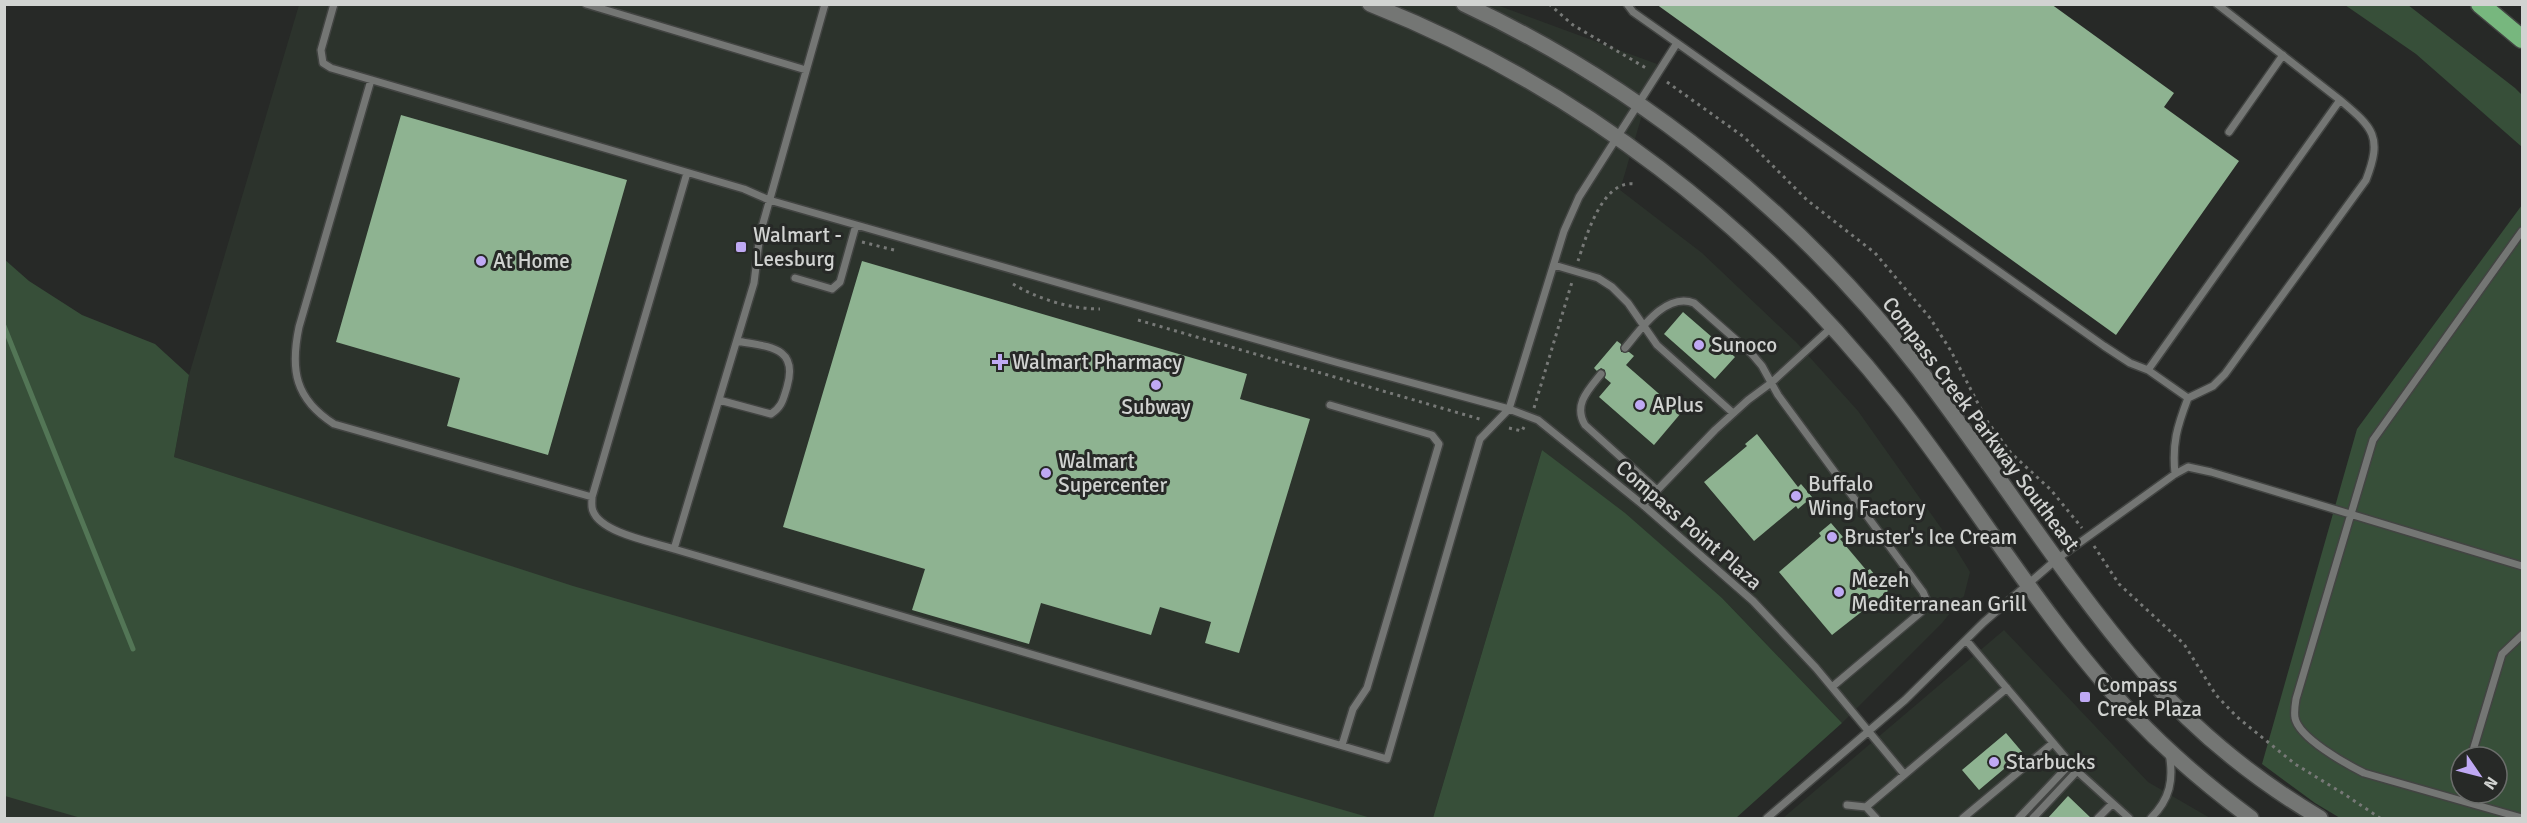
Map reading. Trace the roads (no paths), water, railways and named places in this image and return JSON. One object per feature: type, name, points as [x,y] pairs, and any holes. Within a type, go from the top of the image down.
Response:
[{"type":"highway","points":[[2480,4],[2523,39]]},
{"type":"street","points":[[1370,4],[1429,29],[1478,54],[1526,80],[1618,136],[1684,186],[1758,249],[1832,327],[1897,403],[2072,643],[2131,713],[2169,750],[2251,819]]},
{"type":"street","name":"Compass Creek Parkway Southeast","points":[[1464,4],[1528,37],[1638,104],[1771,210],[1867,306],[1918,368],[2110,630],[2165,694],[2213,740],[2320,819]]},
{"type":"lane","name":"Compass Point Plaza","points":[[334,4],[321,50],[323,63],[331,68],[744,189],[769,200],[1531,416],[1643,505],[1753,601],[1832,687],[1904,774]]},
{"type":"lane","points":[[586,4],[806,70]]},
{"type":"lane","points":[[674,549],[754,283],[760,234],[825,4]]},
{"type":"lane","points":[[1627,4],[1633,12],[2104,346],[2130,363],[2148,370],[2188,398]]},
{"type":"lane","points":[[2175,474],[2172,451],[2175,431],[2188,398],[2213,386],[2225,374],[2366,180],[2374,159],[2374,140],[2368,124],[2217,4]]},
{"type":"lane","points":[[687,173],[592,497],[592,510],[599,521],[610,529],[674,549],[1387,759],[1480,439],[1509,409],[1564,231],[1579,197],[1677,43]]},
{"type":"lane","points":[[2229,132],[2283,56]]},
{"type":"lane","points":[[371,80],[299,327],[294,352],[296,378],[304,396],[318,413],[334,424],[592,497]]},
{"type":"lane","points":[[2148,370],[2340,100]]},
{"type":"lane","points":[[795,278],[832,289],[840,282],[856,225]]},
{"type":"lane","points":[[2449,796],[2356,768],[2303,733],[2295,720],[2296,699],[2373,440],[2523,231]]},
{"type":"lane","points":[[1554,265],[1598,278],[1612,287],[1628,303],[1657,345],[1733,413]]},
{"type":"lane","points":[[1624,348],[1644,325],[1669,303],[1683,298],[1694,303],[1751,353],[1762,366],[1771,383],[1920,586],[1926,599],[1921,612],[1832,687]]},
{"type":"lane","points":[[1643,505],[1733,413],[1771,383],[1832,327]]},
{"type":"lane","points":[[719,400],[771,414],[781,407],[791,373],[789,359],[779,350],[737,340]]},
{"type":"lane","points":[[1601,374],[1581,401],[1582,419],[1657,490]]},
{"type":"lane","points":[[1330,405],[1432,435],[1439,444],[1367,688],[1353,709],[1342,745]]},
{"type":"lane","points":[[1767,819],[1941,667],[1966,639],[2057,559],[2188,467],[2523,566]]},
{"type":"lane","points":[[2475,745],[2502,654],[2523,635]]},
{"type":"lane","points":[[1966,639],[2070,764],[2128,819]]},
{"type":"lane","points":[[2516,641],[2523,648]]},
{"type":"lane","points":[[1866,807],[2007,688]]},
{"type":"lane","points":[[1963,819],[2053,743]]},
{"type":"lane","points":[[2151,819],[2166,800],[2170,788],[2172,770],[2169,750]]},
{"type":"lane","points":[[2019,819],[2070,764]]},
{"type":"lane","points":[[2032,819],[2077,771]]},
{"type":"lane","points":[[2098,819],[2112,804]]},
{"type":"lane","points":[[1847,805],[1866,807],[1876,819]]},
{"type":"lane","points":[[2479,805],[2523,818]]},
{"type":"waterway","points":[[4,326],[133,649]]},
{"type":"place","name":"Walmart - Leesburg","points":[[741,247]]},
{"type":"place","name":"At Home","points":[[481,261]]},
{"type":"place","name":"Sunoco","points":[[1699,345]]},
{"type":"place","name":"Walmart Pharmacy","points":[[1000,362]]},
{"type":"place","name":"Subway","points":[[1156,385]]},
{"type":"place","name":"APlus","points":[[1640,405]]},
{"type":"place","name":"Walmart Supercenter","points":[[1046,473]]},
{"type":"place","name":"Buffalo Wing Factory","points":[[1796,496]]},
{"type":"place","name":"Bruster's Ice Cream","points":[[1832,537]]},
{"type":"place","name":"Mezeh Mediterranean Grill","points":[[1839,592]]},
{"type":"place","name":"Compass Creek Plaza","points":[[2085,697]]},
{"type":"place","name":"Starbucks","points":[[1994,762]]}]
